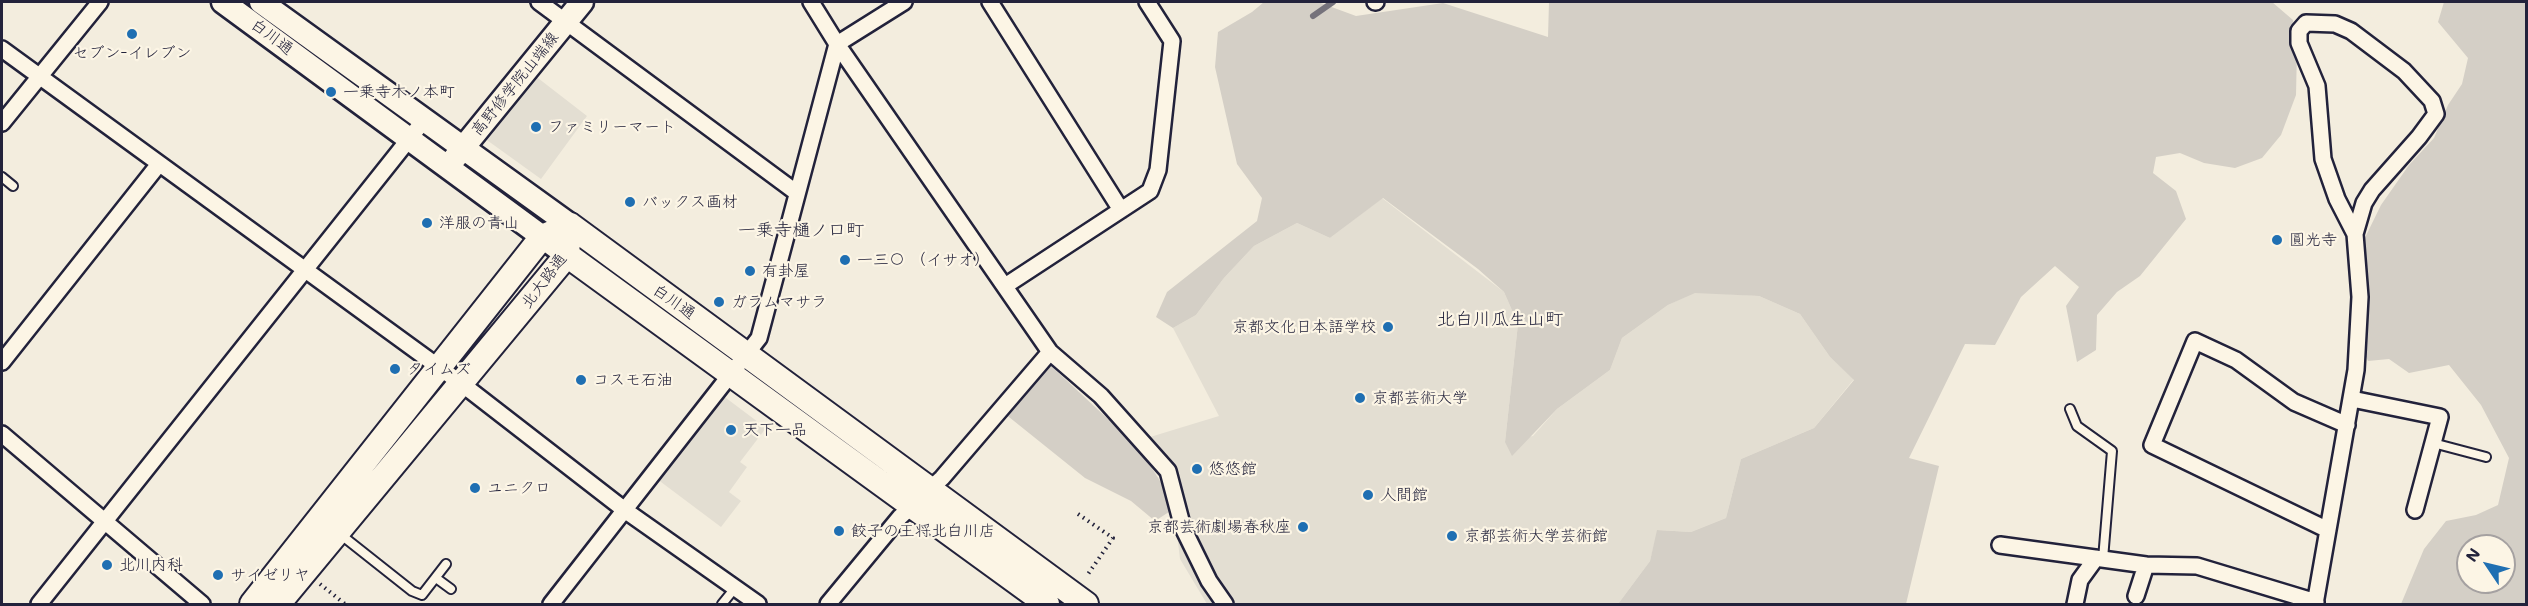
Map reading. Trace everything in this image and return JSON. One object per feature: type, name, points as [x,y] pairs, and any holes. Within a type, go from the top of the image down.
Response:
[{"type":"main road","name":"北大路通","points":[[252,604],[542,237],[570,225],[567,255],[278,604]]},
{"type":"main road","name":"白川通","points":[[570,225],[747,353],[1047,604]]},
{"type":"main road","name":"白川通","points":[[567,255],[732,373],[1080,600]]},
{"type":"street","points":[[2,123],[100,2]]},
{"type":"street","name":"白川通","points":[[224,2],[567,255]]},
{"type":"street","name":"白川通","points":[[261,2],[570,225]]},
{"type":"street","points":[[539,2],[797,193]]},
{"type":"street","name":"高野修学院山端線","points":[[448,167],[582,2]]},
{"type":"street","points":[[811,2],[837,44],[1050,352],[1101,396],[1168,471],[1183,528],[1209,581],[1225,604]]},
{"type":"street","points":[[551,604],[759,338],[837,44],[904,2]]},
{"type":"street","points":[[990,2],[1121,210]]},
{"type":"street","points":[[1005,286],[1150,191],[1158,170],[1172,41],[1147,2]]},
{"type":"street","points":[[2000,545],[2146,565],[2197,566],[2315,604],[2352,399],[2360,297],[2355,234],[2323,159],[2317,86],[2299,43],[2299,31],[2306,23],[2335,24],[2351,31],[2404,71],[2432,101],[2436,114],[2419,137],[2372,190],[2364,203],[2355,234]]},
{"type":"street","points":[[2,49],[462,384],[626,511],[758,604]]},
{"type":"street","points":[[39,604],[425,119]]},
{"type":"street","points":[[2,362],[159,164]]},
{"type":"street","points":[[2328,530],[2152,444],[2195,341],[2236,360],[2294,402],[2347,425]]},
{"type":"street","points":[[828,604],[1050,352]]},
{"type":"street","points":[[2352,399],[2440,417],[2415,510]]},
{"type":"street","points":[[2,434],[202,604]]},
{"type":"street","points":[[2076,604],[2080,580],[2100,559]]},
{"type":"street","points":[[2136,596],[2146,565]]},
{"type":"lane","points":[[2,177],[13,186]]},
{"type":"lane","points":[[2070,409],[2078,426],[2112,451],[2100,559]]},
{"type":"lane","points":[[2433,443],[2486,457]]},
{"type":"lane","points":[[337,531],[412,591],[422,595],[446,564]]},
{"type":"lane","points":[[436,578],[451,589]]},
{"type":"lane","points":[[722,604],[735,588]]},
{"type":"path","points":[[1078,514],[1113,538],[1080,600]]},
{"type":"path","points":[[305,572],[345,604]]},
{"type":"shaded area","points":[[1264,2],[1318,2],[1356,16],[1443,3],[1548,37],[1549,2],[2272,2],[2293,20],[2297,49],[2296,95],[2281,135],[2262,158],[2235,168],[2204,163],[2180,153],[2156,157],[2153,173],[2176,191],[2186,219],[2140,276],[2117,292],[2097,315],[2096,350],[2077,362],[2066,306],[2079,287],[2055,266],[2021,297],[1995,345],[1965,344],[1909,458],[1939,466],[1906,604],[1618,604],[1650,561],[1657,530],[1691,532],[1726,518],[1741,459],[1814,428],[1854,380],[1830,357],[1800,314],[1759,296],[1695,293],[1668,305],[1622,338],[1610,370],[1557,409],[1512,456],[1505,442],[1518,324],[1504,292],[1478,269],[1383,198],[1330,238],[1297,223],[1254,246],[1224,278],[1196,315],[1173,328],[1156,317],[1167,292],[1257,221],[1262,198],[1237,164],[1215,67],[1218,32],[1252,12]]},
{"type":"shaded area","points":[[2444,2],[2526,2],[2526,604],[2401,604],[2424,549],[2446,521],[2476,515],[2498,505],[2509,458],[2481,405],[2449,365],[2409,373],[2389,359],[2368,361],[2360,344],[2357,254],[2381,205],[2409,165],[2434,138],[2448,105],[2462,84],[2468,58],[2438,22]]},
{"type":"shaded area","name":"ファミリーマート","points":[[534,75],[587,116],[541,179],[484,138]]},
{"type":"shaded area","name":"京都芸術大学","points":[[1382,198],[1504,292],[1518,324],[1505,442],[1533,436],[1557,409],[1610,370],[1622,338],[1668,305],[1695,292],[1759,296],[1800,314],[1830,357],[1854,379],[1814,428],[1741,459],[1726,518],[1691,532],[1658,530],[1650,561],[1618,604],[1207,604],[1180,559],[1173,501],[1161,472],[1137,441],[1219,416],[1173,328],[1196,315],[1224,278],[1254,246],[1297,223],[1330,238]]},
{"type":"shaded area","points":[[1050,365],[1139,448],[1169,495],[1172,510],[1155,521],[1131,501],[1085,478],[1004,413],[1044,366]]},
{"type":"shaded area","points":[[722,395],[766,428],[740,462],[747,467],[729,492],[741,501],[721,527],[657,479]]},
{"type":"waterway","points":[[1313,16],[1333,2]]},
{"type":"place","name":"セブン-イレブン","points":[[132,34]]},
{"type":"place","name":"一乗寺木ノ本町","points":[[331,92]]},
{"type":"place","name":"ファミリーマート","points":[[536,127]]},
{"type":"place","name":"バックス画材","points":[[630,202]]},
{"type":"place","name":"洋服の青山","points":[[427,223]]},
{"type":"place","name":"圓光寺","points":[[2277,240]]},
{"type":"place","name":"一三〇 （イサオ）","points":[[845,260]]},
{"type":"place","name":"有卦屋","points":[[750,271]]},
{"type":"place","name":"ガラムマサラ","points":[[719,302]]},
{"type":"place","name":"京都文化日本語学校","points":[[1388,327]]},
{"type":"place","name":"タイムズ","points":[[395,369]]},
{"type":"place","name":"コスモ石油","points":[[581,380]]},
{"type":"place","name":"京都芸術大学","points":[[1360,398]]},
{"type":"place","name":"天下一品","points":[[731,430]]},
{"type":"place","name":"悠悠館","points":[[1197,469]]},
{"type":"place","name":"ユニクロ","points":[[475,488]]},
{"type":"place","name":"人間館","points":[[1368,495]]},
{"type":"place","name":"京都芸術劇場春秋座","points":[[1303,527]]},
{"type":"place","name":"餃子の王将北白川店","points":[[839,531]]},
{"type":"place","name":"京都芸術大学芸術館","points":[[1452,536]]},
{"type":"place","name":"北川内科","points":[[107,565]]},
{"type":"place","name":"サイゼリヤ","points":[[218,575]]},
{"type":"district","name":"一乗寺樋ノ口町","points":[[801,230]]},
{"type":"district","name":"北白川瓜生山町","points":[[1500,319]]}]
